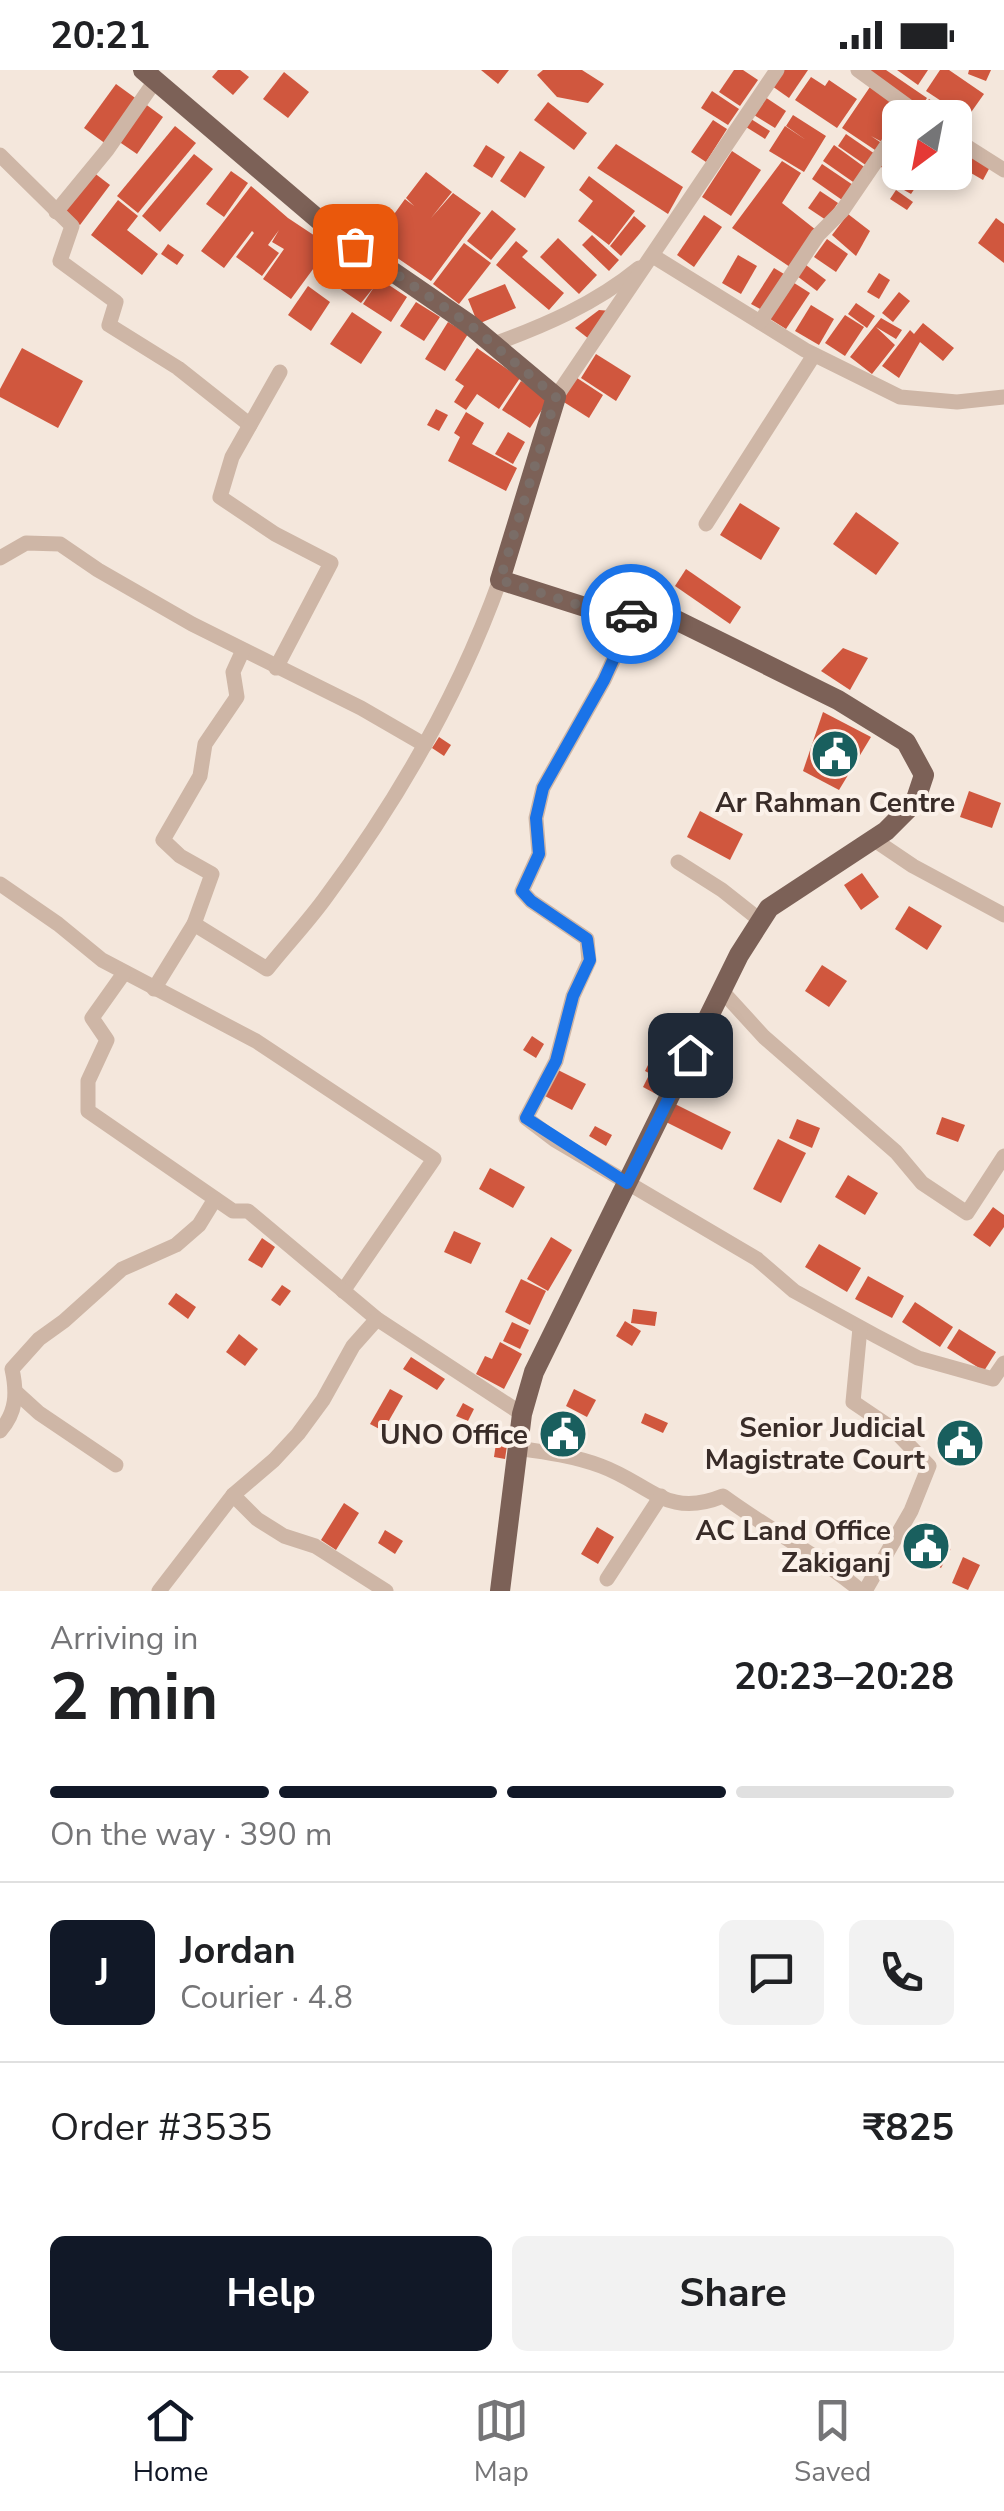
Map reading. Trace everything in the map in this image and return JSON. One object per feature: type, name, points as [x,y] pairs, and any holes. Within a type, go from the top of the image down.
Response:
[{"type":"main road","points":[[149,75],[326,226],[469,324],[556,397],[500,580],[585,607],[678,621],[838,700],[906,742],[924,775],[915,802],[873,839],[769,908],[722,991],[534,1372],[522,1414],[500,1591]]},
{"type":"street","points":[[556,397],[777,70]]},
{"type":"street","points":[[858,70],[896,100]]},
{"type":"street","points":[[56,212],[107,150],[149,75]]},
{"type":"street","points":[[972,150],[1004,170]]},
{"type":"street","points":[[760,322],[818,235],[842,211],[882,152]]},
{"type":"street","points":[[0,155],[72,226],[60,261],[116,302],[109,325],[178,368],[250,425]]},
{"type":"street","points":[[654,256],[814,355],[900,397],[957,402],[1004,398]]},
{"type":"street","points":[[491,345],[529,332],[600,297],[654,256]]},
{"type":"street","points":[[706,524],[814,355]]},
{"type":"street","points":[[276,668],[331,563],[276,534],[220,497],[232,457],[280,372]]},
{"type":"street","points":[[0,558],[26,543],[60,544],[98,570],[243,650],[425,744]]},
{"type":"street","points":[[194,924],[267,969],[324,900],[425,744],[476,646],[500,580]]},
{"type":"street","points":[[634,614],[604,680],[543,788],[536,818],[539,854],[522,891],[587,939],[590,960],[573,996],[556,1061],[526,1118],[757,1259],[794,1291],[918,1358],[993,1379],[1004,1364]]},
{"type":"street","points":[[154,989],[194,924],[212,874],[180,856],[163,840],[200,776],[205,744],[237,697],[233,672],[243,650]]},
{"type":"street","points":[[873,839],[913,866],[1004,915]]},
{"type":"street","points":[[678,862],[761,920]]},
{"type":"street","points":[[0,884],[124,973],[256,1042],[434,1159],[343,1291]]},
{"type":"street","points":[[124,973],[92,1018],[106,1040],[88,1081],[88,1111],[215,1199],[234,1210],[248,1211],[377,1319],[522,1414]]},
{"type":"street","points":[[722,991],[764,1037],[896,1152],[922,1183],[968,1213],[1004,1156]]},
{"type":"street","points":[[0,1430],[8,1422],[17,1393],[12,1369],[38,1339],[122,1269],[176,1246],[199,1225],[215,1199]]},
{"type":"street","points":[[159,1591],[233,1495],[298,1434],[323,1400],[353,1346],[377,1319]]},
{"type":"street","points":[[517,1448],[604,1467],[679,1505],[704,1503],[723,1496],[863,1591],[911,1511],[930,1466],[893,1430],[853,1402],[860,1328]]},
{"type":"street","points":[[17,1393],[39,1413],[116,1466]]},
{"type":"street","points":[[233,1495],[284,1536],[316,1546],[386,1591]]},
{"type":"street","points":[[606,1579],[661,1496]]},
{"type":"building","points":[[218,70],[240,70],[249,77],[233,95],[212,77]]},
{"type":"building","points":[[481,70],[509,70],[498,84]]},
{"type":"building","points":[[543,70],[582,70],[604,84],[588,103],[557,97],[537,75]]},
{"type":"building","points":[[734,70],[743,70],[758,80],[740,106],[719,92]]},
{"type":"building","points":[[783,70],[808,70],[789,98],[772,86]]},
{"type":"building","points":[[860,70],[886,70],[927,98],[904,100]]},
{"type":"building","points":[[897,70],[928,70],[918,85]]},
{"type":"building","points":[[940,70],[949,70],[984,94],[972,111],[972,100],[940,100],[926,91]]},
{"type":"building","points":[[969,70],[991,70],[986,81],[968,74]]},
{"type":"building","points":[[284,72],[309,92],[288,118],[263,99]]},
{"type":"building","points":[[811,77],[825,86],[829,80],[857,99],[837,128],[795,100]]},
{"type":"building","points":[[116,84],[138,100],[106,144],[84,128]]},
{"type":"building","points":[[872,84],[895,99],[882,100],[882,142],[871,136],[882,143],[878,152],[842,128]]},
{"type":"building","points":[[712,91],[739,109],[728,125],[701,108]]},
{"type":"building","points":[[765,97],[786,111],[775,128],[754,115]]},
{"type":"building","points":[[548,102],[587,133],[574,150],[534,120]]},
{"type":"building","points":[[144,103],[163,117],[137,154],[118,141]]},
{"type":"building","points":[[793,115],[826,136],[804,172],[769,151],[785,126],[806,140],[786,126]]},
{"type":"building","points":[[751,119],[770,131],[765,139],[746,127]]},
{"type":"building","points":[[713,120],[727,129],[706,162],[691,152]]},
{"type":"building","points":[[175,126],[196,143],[138,213],[117,196]]},
{"type":"building","points":[[846,134],[875,154],[867,166],[838,146]]},
{"type":"building","points":[[616,144],[683,187],[668,214],[597,168]]},
{"type":"building","points":[[486,145],[505,157],[492,178],[473,166]]},
{"type":"building","points":[[834,145],[867,169],[856,184],[823,161]]},
{"type":"building","points":[[520,151],[545,167],[525,198],[500,181]]},
{"type":"building","points":[[732,151],[761,170],[731,216],[702,197]]},
{"type":"building","points":[[194,154],[213,169],[160,232],[142,216]]},
{"type":"building","points":[[972,157],[990,167],[983,180],[972,174]]},
{"type":"building","points":[[782,161],[801,173],[782,203],[816,230],[790,267],[732,228]]},
{"type":"building","points":[[822,164],[856,187],[845,202],[812,179]]},
{"type":"building","points":[[231,171],[248,183],[224,217],[206,204]]},
{"type":"building","points":[[93,172],[110,185],[80,225],[63,212]]},
{"type":"building","points":[[426,172],[452,192],[431,218],[453,193],[481,213],[431,281],[374,242],[405,199],[414,206],[406,198]]},
{"type":"building","points":[[589,176],[635,211],[609,245],[578,221],[593,201],[579,190]]},
{"type":"building","points":[[251,186],[288,218],[407,297],[391,322],[363,304],[374,287],[361,303],[314,271],[319,261],[291,299],[263,279],[284,249],[272,242],[279,230],[268,245],[279,253],[262,276],[236,257],[252,231],[224,268],[201,251]]},
{"type":"building","points":[[896,190],[913,202],[907,210],[890,199]]},
{"type":"building","points":[[820,191],[838,203],[826,220],[808,208]]},
{"type":"building","points":[[118,200],[138,216],[127,230],[158,254],[142,275],[91,235]]},
{"type":"building","points":[[492,210],[516,229],[491,260],[467,241]]},
{"type":"building","points":[[848,214],[870,231],[856,256],[832,235]]},
{"type":"building","points":[[704,215],[722,227],[694,267],[677,255]]},
{"type":"building","points":[[634,216],[646,226],[621,256],[610,246]]},
{"type":"building","points":[[996,218],[1004,224],[1004,263],[978,243]]},
{"type":"building","points":[[592,235],[619,260],[609,271],[582,245]]},
{"type":"building","points":[[558,238],[597,275],[579,294],[540,257]]},
{"type":"building","points":[[827,239],[848,254],[836,272],[814,257]]},
{"type":"building","points":[[516,241],[528,251],[522,257],[564,293],[549,310],[496,265]]},
{"type":"building","points":[[464,243],[491,263],[459,304],[433,284]]},
{"type":"building","points":[[168,244],[184,255],[177,265],[161,254]]},
{"type":"building","points":[[738,255],[757,266],[741,294],[722,283]]},
{"type":"building","points":[[806,265],[826,280],[817,291],[797,276]]},
{"type":"building","points":[[774,268],[784,274],[762,310],[751,304]]},
{"type":"building","points":[[879,273],[890,280],[879,299],[867,292]]},
{"type":"building","points":[[791,281],[810,293],[786,329],[767,317]]},
{"type":"building","points":[[505,284],[516,308],[478,324],[468,299]]},
{"type":"building","points":[[308,286],[330,302],[311,331],[288,315]]},
{"type":"building","points":[[899,292],[910,301],[893,322],[882,313]]},
{"type":"building","points":[[416,302],[440,317],[424,341],[400,326]]},
{"type":"building","points":[[856,303],[875,316],[867,328],[848,314]]},
{"type":"building","points":[[811,305],[834,319],[819,345],[795,331]]},
{"type":"building","points":[[599,310],[611,311],[589,339],[575,328]]},
{"type":"building","points":[[352,312],[382,332],[361,364],[330,344]]},
{"type":"building","points":[[845,315],[864,327],[845,356],[825,343]]},
{"type":"building","points":[[881,318],[902,330],[896,339],[876,327],[895,345],[872,374],[850,357]]},
{"type":"building","points":[[448,322],[468,334],[445,371],[425,359]]},
{"type":"building","points":[[923,323],[954,348],[943,361],[920,342],[899,378],[882,366],[910,330],[914,334]]},
{"type":"building","points":[[22,348],[83,381],[58,428],[0,397],[0,389]]},
{"type":"building","points":[[477,348],[520,378],[499,409],[477,394],[466,410],[454,402],[464,386],[455,380]]},
{"type":"building","points":[[596,354],[631,376],[616,401],[581,378]]},
{"type":"building","points":[[574,376],[603,395],[589,418],[559,399]]},
{"type":"building","points":[[521,381],[549,399],[530,428],[502,410]]},
{"type":"building","points":[[436,409],[448,415],[439,431],[427,425]]},
{"type":"building","points":[[466,412],[484,423],[472,444],[517,468],[506,491],[448,461],[460,437],[454,433]]},
{"type":"building","points":[[508,432],[525,442],[513,464],[495,454]]},
{"type":"building","points":[[740,503],[780,528],[761,560],[720,535]]},
{"type":"building","points":[[856,512],[899,543],[876,575],[833,544]]},
{"type":"building","points":[[686,569],[741,607],[730,624],[675,586]]},
{"type":"building","points":[[843,648],[868,658],[850,690],[821,671]]},
{"type":"building","name":"Ar Rahman Centre","points":[[823,712],[871,737],[839,790],[803,771]]},
{"type":"building","points":[[439,737],[451,745],[444,756],[432,748]]},
{"type":"building","points":[[969,791],[1001,803],[992,828],[960,817]]},
{"type":"building","points":[[700,811],[743,834],[730,860],[687,837]]},
{"type":"building","points":[[862,873],[879,897],[861,910],[844,885]]},
{"type":"building","points":[[909,906],[942,926],[927,950],[895,929]]},
{"type":"building","points":[[822,965],[847,981],[829,1007],[805,991]]},
{"type":"building","points":[[532,1036],[544,1044],[536,1058],[523,1050]]},
{"type":"building","points":[[650,1061],[671,1072],[666,1082],[645,1071]]},
{"type":"building","points":[[554,1068],[586,1084],[572,1110],[541,1094]]},
{"type":"building","points":[[648,1077],[662,1085],[656,1094],[643,1087]]},
{"type":"building","points":[[675,1104],[731,1132],[722,1150],[666,1122]]},
{"type":"building","points":[[942,1117],[965,1125],[958,1142],[936,1134]]},
{"type":"building","points":[[797,1119],[820,1128],[812,1148],[789,1138]]},
{"type":"building","points":[[595,1126],[612,1135],[606,1146],[589,1136]]},
{"type":"building","points":[[778,1139],[806,1153],[781,1203],[753,1189]]},
{"type":"building","points":[[490,1168],[525,1187],[513,1208],[479,1189]]},
{"type":"building","points":[[848,1175],[878,1193],[865,1215],[835,1197]]},
{"type":"building","points":[[993,1207],[1004,1215],[1004,1227],[990,1247],[973,1235]]},
{"type":"building","points":[[454,1231],[481,1243],[471,1264],[444,1252]]},
{"type":"building","points":[[551,1237],[572,1250],[548,1291],[527,1279]]},
{"type":"building","points":[[262,1238],[275,1247],[262,1268],[248,1260]]},
{"type":"building","points":[[819,1244],[861,1268],[847,1292],[805,1267]]},
{"type":"building","points":[[868,1276],[904,1296],[892,1318],[855,1299]]},
{"type":"building","points":[[521,1279],[546,1291],[530,1325],[505,1312]]},
{"type":"building","points":[[282,1285],[291,1291],[280,1306],[271,1300]]},
{"type":"building","points":[[176,1293],[196,1307],[188,1319],[168,1304]]},
{"type":"building","points":[[915,1302],[953,1327],[940,1347],[902,1322]]},
{"type":"building","points":[[633,1309],[657,1312],[655,1326],[631,1323]]},
{"type":"building","points":[[625,1321],[641,1331],[632,1346],[616,1336]]},
{"type":"building","points":[[512,1322],[529,1330],[520,1349],[503,1341]]},
{"type":"building","points":[[959,1329],[996,1352],[984,1371],[947,1348]]},
{"type":"building","points":[[239,1334],[258,1349],[245,1366],[226,1352]]},
{"type":"building","points":[[500,1342],[522,1354],[504,1389],[476,1374],[485,1356],[492,1359]]},
{"type":"building","points":[[411,1357],[445,1379],[437,1390],[403,1369]]},
{"type":"building","points":[[390,1389],[403,1396],[383,1431],[370,1424]]},
{"type":"building","points":[[574,1389],[596,1400],[587,1417],[566,1406]]},
{"type":"building","points":[[463,1403],[474,1409],[468,1421],[456,1416]]},
{"type":"building","points":[[645,1413],[668,1423],[663,1433],[641,1423]]},
{"type":"building","name":"UNO Office","points":[[562,1417],[577,1424],[564,1452],[549,1445]]},
{"type":"building","name":"Senior Judicial Magistrate Court","points":[[957,1427],[976,1439],[964,1459],[944,1447]]},
{"type":"building","points":[[498,1430],[509,1432],[505,1459],[494,1457]]},
{"type":"building","points":[[344,1503],[359,1513],[336,1550],[321,1540]]},
{"type":"building","points":[[597,1527],[614,1537],[598,1564],[581,1554]]},
{"type":"building","name":"AC Land Office Zakiganj","points":[[909,1529],[951,1549],[941,1568],[902,1543]]},
{"type":"building","points":[[385,1530],[403,1541],[395,1554],[378,1543]]},
{"type":"building","points":[[963,1557],[980,1565],[968,1590],[952,1583]]},
{"type":"way so far","points":[[355,246],[469,324],[556,397],[500,580],[585,607],[631,614]]},
{"type":"place","name":"Ar Rahman Centre","points":[[835,754]]},
{"type":"place","name":"UNO Office","points":[[563,1434]]},
{"type":"place","name":"Senior Judicial Magistrate Court","points":[[960,1443]]},
{"type":"place","name":"AC Land Office Zakiganj","points":[[926,1546]]},
{"type":"route","points":[[631,614],[604,680],[543,788],[536,818],[539,854],[522,891],[587,939],[590,960],[573,996],[556,1061],[526,1118],[627,1183],[690,1055]]}]
